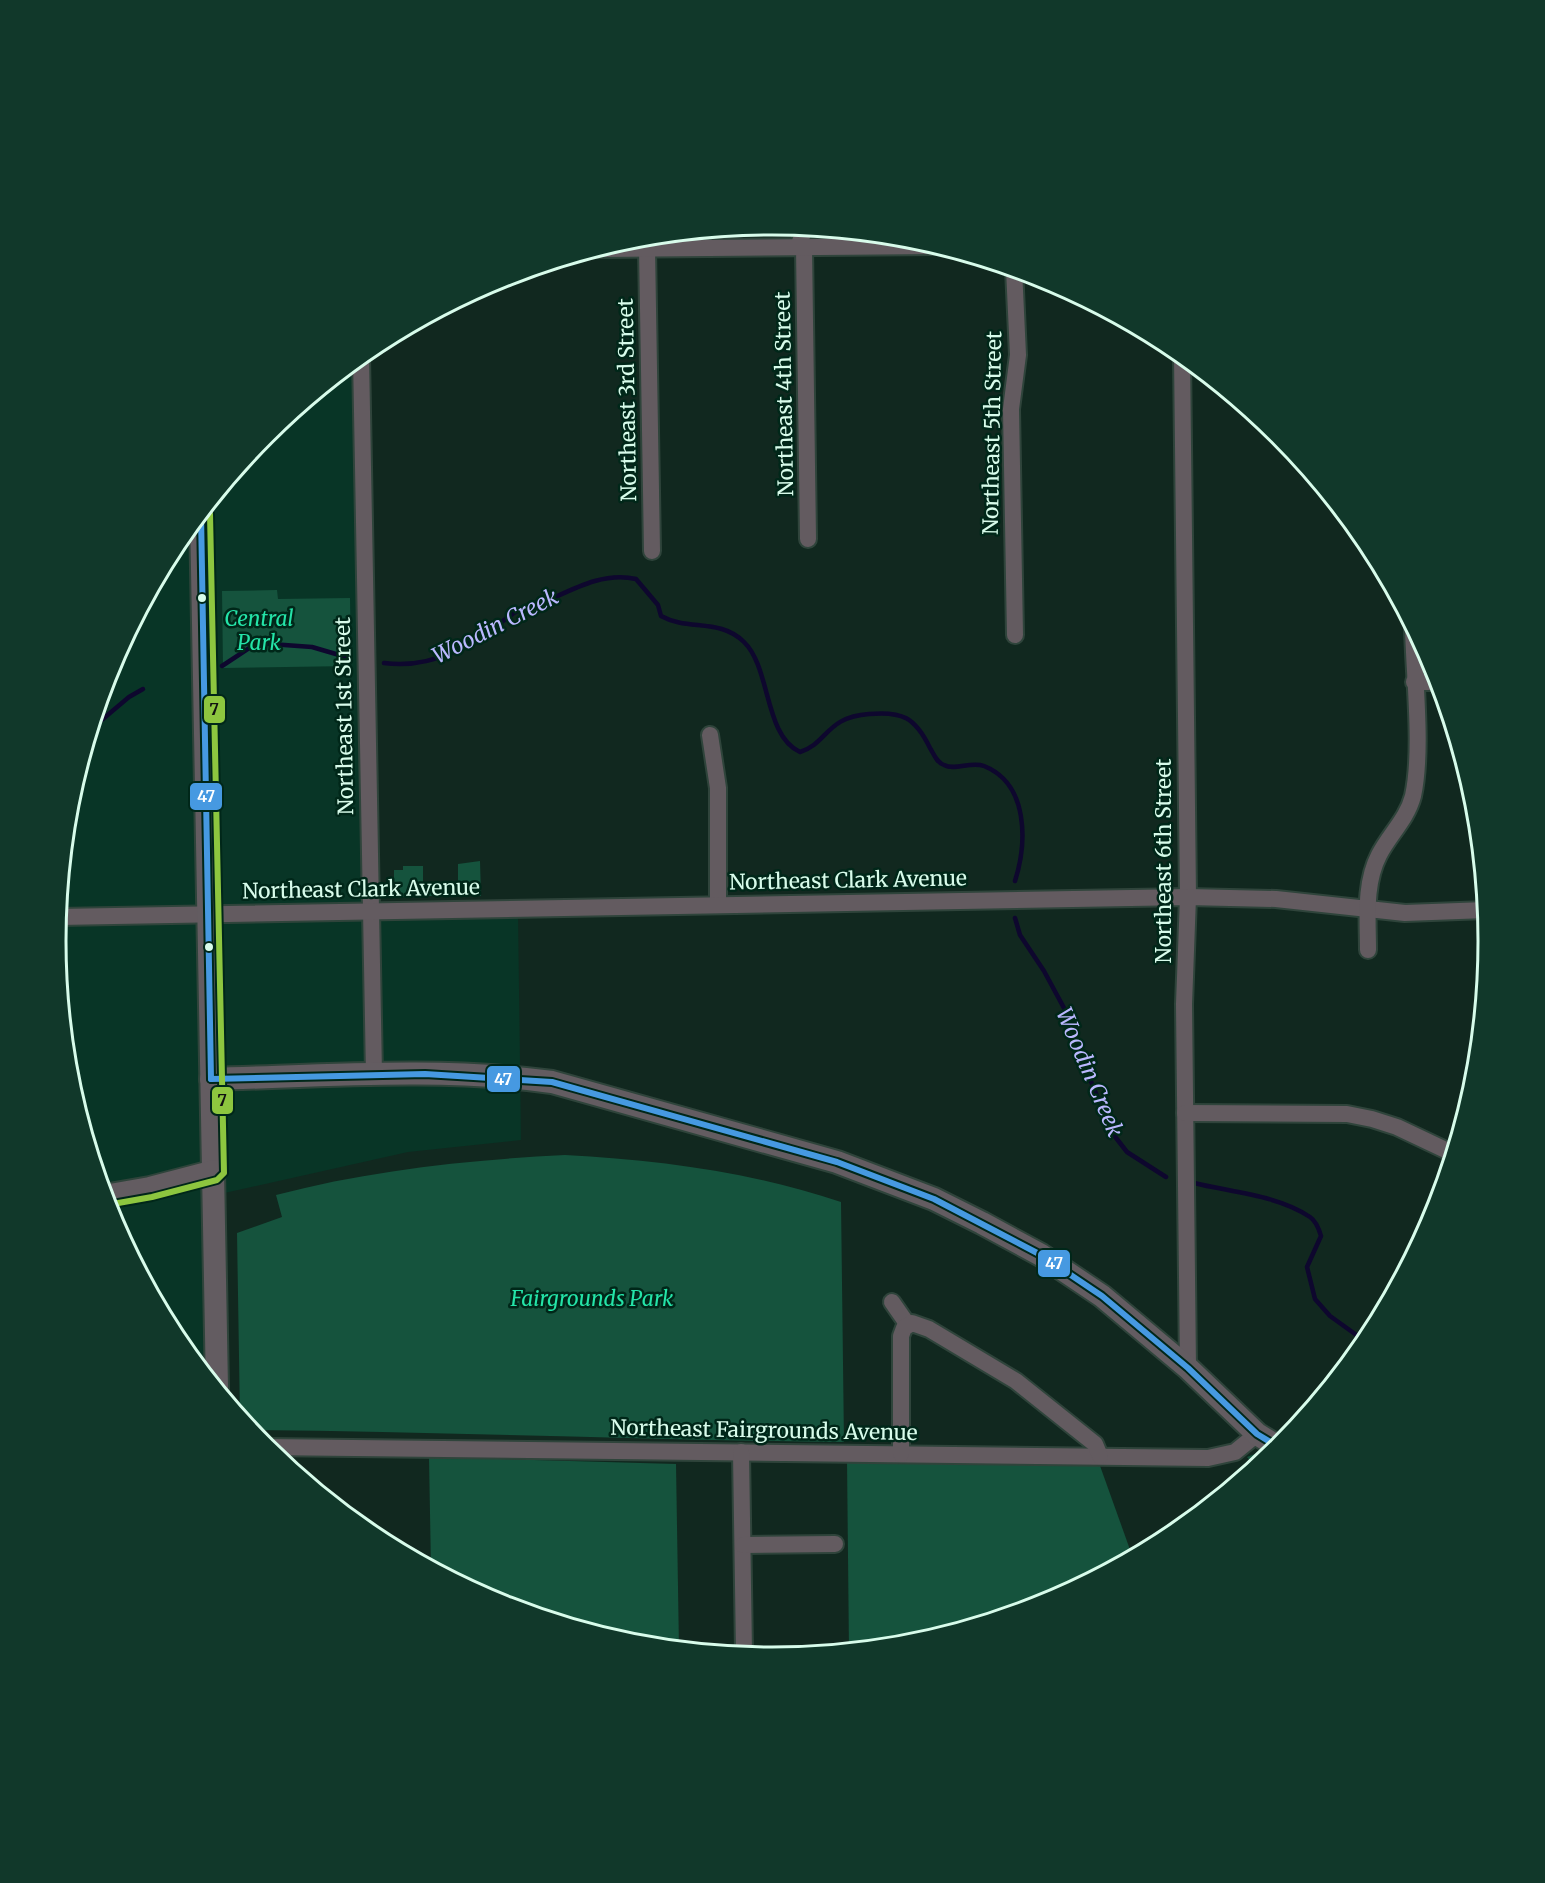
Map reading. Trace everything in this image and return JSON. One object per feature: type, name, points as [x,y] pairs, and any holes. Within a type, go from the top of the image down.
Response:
[{"type":"main road","points":[[201,526],[211,1079],[215,1171],[217,1378]]},
{"type":"main road","points":[[211,1079],[505,1075],[552,1082],[837,1162],[883,1178],[967,1215],[1041,1256],[1102,1296],[1188,1368],[1257,1434],[1271,1442]]},
{"type":"main road","points":[[113,1194],[150,1188],[215,1171]]},
{"type":"street","points":[[801,247],[803,236]]},
{"type":"street","points":[[640,248],[895,246]]},
{"type":"street","name":"Northeast 4th Street","points":[[801,247],[808,539]]},
{"type":"street","name":"Northeast 3rd Street","points":[[647,248],[652,551]]},
{"type":"street","name":"Northeast 5th Street","points":[[1014,278],[1018,355],[1011,409],[1015,634]]},
{"type":"street","name":"Northeast 6th Street","points":[[1182,366],[1188,897],[1184,1004],[1188,1368]]},
{"type":"street","name":"Northeast 1st Street","points":[[361,367],[374,1075]]},
{"type":"street","points":[[1368,950],[1370,884],[1379,855],[1403,819],[1412,797],[1417,763],[1413,645]]},
{"type":"street","points":[[1414,682],[1429,682]]},
{"type":"street","points":[[710,735],[718,788],[718,904]]},
{"type":"street","name":"Northeast Clark Avenue","points":[[67,917],[1188,897],[1276,899],[1405,913],[1478,910]]},
{"type":"street","points":[[1185,1113],[1347,1114],[1396,1127],[1447,1151]]},
{"type":"street","points":[[892,1302],[908,1325]]},
{"type":"street","points":[[901,1454],[901,1336],[908,1325]]},
{"type":"street","points":[[908,1325],[921,1325],[1016,1381],[1095,1444],[1100,1456]]},
{"type":"street","name":"Northeast Fairgrounds Avenue","points":[[280,1447],[1208,1458],[1235,1452],[1257,1434]]},
{"type":"street","points":[[741,1452],[744,1647]]},
{"type":"street","points":[[743,1545],[835,1544]]},
{"type":"shaded area","points":[[367,363],[370,914],[518,913],[521,1140],[408,1152],[202,1198],[204,1361],[161,1295],[139,1254],[103,1169],[90,1124],[72,1034],[66,941],[72,849],[80,804],[103,714],[120,671],[139,629],[185,549],[212,511],[273,442],[307,410]]},
{"type":"green space","name":"Central Park","points":[[277,590],[278,599],[350,598],[351,666],[223,668],[222,591]]},
{"type":"green space","points":[[480,861],[481,896],[427,896],[427,893],[458,893],[458,864]]},
{"type":"green space","points":[[403,866],[423,866],[423,897],[394,897],[394,870],[403,870]]},
{"type":"green space","name":"Fairgrounds Park","points":[[565,1155],[670,1164],[739,1175],[841,1202],[844,1442],[263,1430],[240,1406],[237,1233],[282,1217],[276,1195],[384,1173],[492,1160]]},
{"type":"green space","points":[[1260,1452],[1260,1452],[1250,1461],[1247,1457]]},
{"type":"green space","points":[[429,1457],[676,1464],[679,1642],[590,1624],[545,1611],[460,1575],[431,1559]]},
{"type":"green space","points":[[847,1459],[1099,1463],[1130,1550],[1085,1575],[1000,1611],[910,1634],[849,1643]]},
{"type":"waterway","name":"Woodin Creek","points":[[384,663],[403,664],[438,658],[454,652],[514,613],[575,588],[611,578],[636,579],[658,605],[661,616],[682,623],[725,630],[744,642],[759,668],[780,732],[788,744],[800,752],[817,743],[844,720],[869,714],[899,715],[919,729],[941,764],[948,767],[979,765],[999,775],[1010,786],[1021,816],[1022,850],[1015,881]]},
{"type":"waterway","name":"Woodin Creek","points":[[222,666],[257,643],[312,647],[346,657]]},
{"type":"waterway","name":"Woodin Creek","points":[[101,720],[129,697],[143,689]]},
{"type":"waterway","name":"Woodin Creek","points":[[1015,918],[1020,935],[1044,971],[1071,1021],[1082,1060],[1113,1134],[1127,1152],[1166,1177]]},
{"type":"waterway","name":"Woodin Creek","points":[[1194,1183],[1269,1199],[1297,1210],[1312,1219],[1321,1236],[1307,1267],[1315,1299],[1330,1316],[1358,1336]]},
{"type":"transit line","name":"7","points":[[117,1203],[152,1197],[217,1180],[224,1173],[210,514]]},
{"type":"transit line","name":"47","points":[[201,526],[211,1079]]},
{"type":"transit line","name":"47","points":[[211,1079],[425,1074],[552,1082],[837,1162],[934,1199],[1041,1255],[1102,1296],[1188,1368],[1257,1434],[1271,1442]]}]
